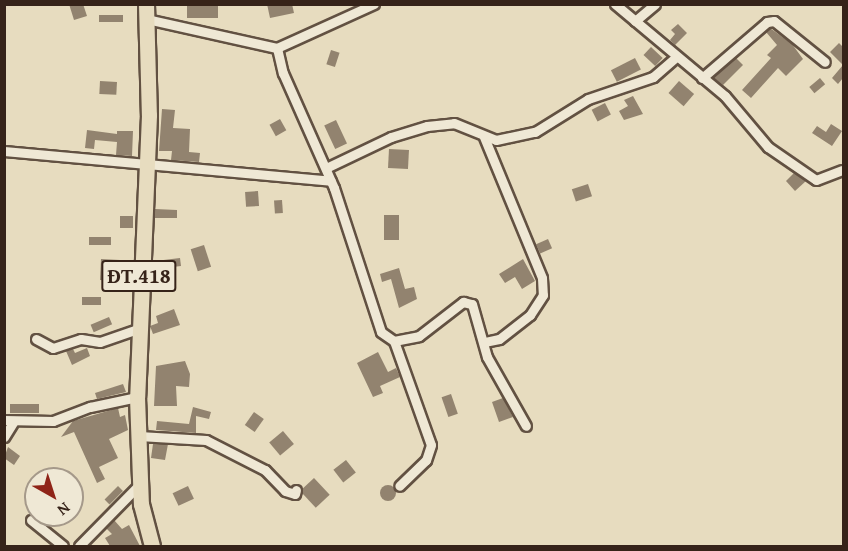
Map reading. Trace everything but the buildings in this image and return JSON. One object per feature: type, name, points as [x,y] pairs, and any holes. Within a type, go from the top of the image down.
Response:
[{"type":"main road","name":"ĐT.418","points":[[146,12],[146,166],[137,329],[137,397],[139,484],[152,546]]},
{"type":"street","points":[[146,12],[277,48],[374,4]]},
{"type":"street","points":[[615,4],[725,96],[759,140],[816,180],[842,170]]},
{"type":"street","points":[[635,21],[655,4]]},
{"type":"street","points":[[702,78],[767,22],[774,21],[825,62]]},
{"type":"street","points":[[277,48],[283,73],[332,181],[381,332],[394,341],[431,445],[426,460],[399,486]]},
{"type":"street","points":[[326,168],[391,137],[427,126],[454,123],[484,137],[508,139],[535,132],[588,99],[653,77],[676,57]]},
{"type":"street","points":[[484,137],[542,278],[543,295],[530,315],[499,339],[485,342]]},
{"type":"street","points":[[4,151],[146,166],[332,181]]},
{"type":"street","points":[[394,341],[434,328],[463,303],[472,304],[485,342],[487,357],[526,426]]},
{"type":"street","points":[[36,339],[53,348],[81,339],[100,342],[137,329]]},
{"type":"street","points":[[4,437],[9,421],[53,421],[90,407],[137,397]]},
{"type":"street","points":[[139,436],[206,440],[265,470],[285,491],[295,494],[297,489]]},
{"type":"street","points":[[79,546],[139,484]]},
{"type":"street","points":[[40,527],[63,546]]}]
